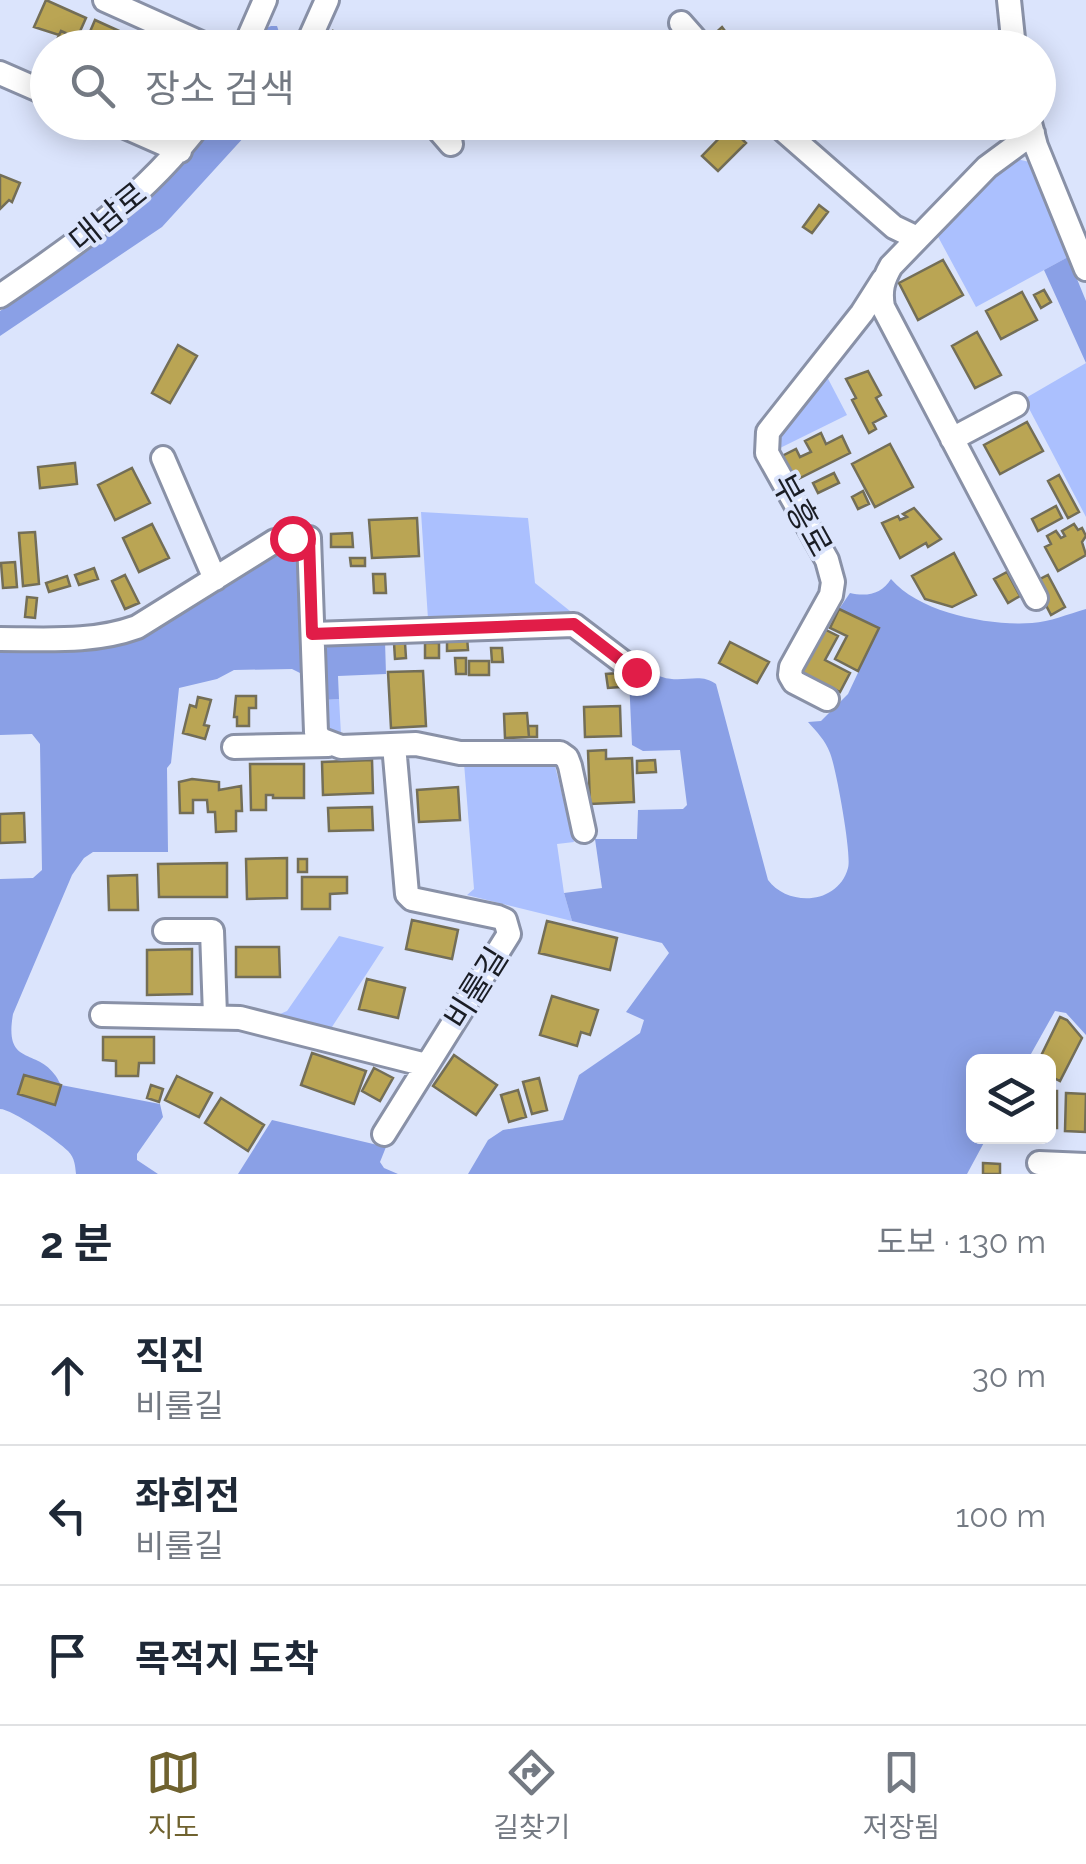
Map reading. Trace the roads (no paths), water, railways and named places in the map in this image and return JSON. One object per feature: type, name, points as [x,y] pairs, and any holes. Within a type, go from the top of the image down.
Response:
[{"type":"street","points":[[105,0],[172,30]]},
{"type":"street","points":[[252,30],[265,0]]},
{"type":"street","points":[[314,30],[327,0]]},
{"type":"street","points":[[1010,0],[1012,30]]},
{"type":"street","points":[[681,23],[687,30]]},
{"type":"street","points":[[0,73],[30,86]]},
{"type":"street","points":[[155,140],[180,151]]},
{"type":"street","name":"대남로","points":[[6,285],[99,228],[147,187],[188,140]]},
{"type":"street","points":[[448,140],[451,144]]},
{"type":"street","points":[[795,140],[894,226],[917,238]]},
{"type":"street","name":"부흥로","points":[[827,699],[794,682],[790,675],[831,594],[831,570],[767,453],[768,432],[862,313],[891,266],[1017,140]]},
{"type":"street","name":"부흥로","points":[[1036,140],[1086,269]]},
{"type":"street","points":[[883,280],[883,306],[1036,598]]},
{"type":"street","points":[[952,439],[1016,406]]},
{"type":"street","points":[[163,458],[215,579]]},
{"type":"street","points":[[0,639],[115,635],[137,627],[275,541],[309,538],[316,732],[328,744]]},
{"type":"street","points":[[312,634],[574,624],[636,672]]},
{"type":"street","name":"비룰길","points":[[384,1134],[507,942],[509,926],[498,917],[412,899],[407,894],[394,744]]},
{"type":"street","points":[[234,747],[416,744],[460,753],[560,753],[570,766],[584,832]]},
{"type":"street","points":[[165,931],[212,931],[215,1015]]},
{"type":"street","name":"비룰길","points":[[102,1015],[215,1015],[263,1022],[426,1065]]},
{"type":"street","points":[[1039,1163],[1086,1165]]}]
